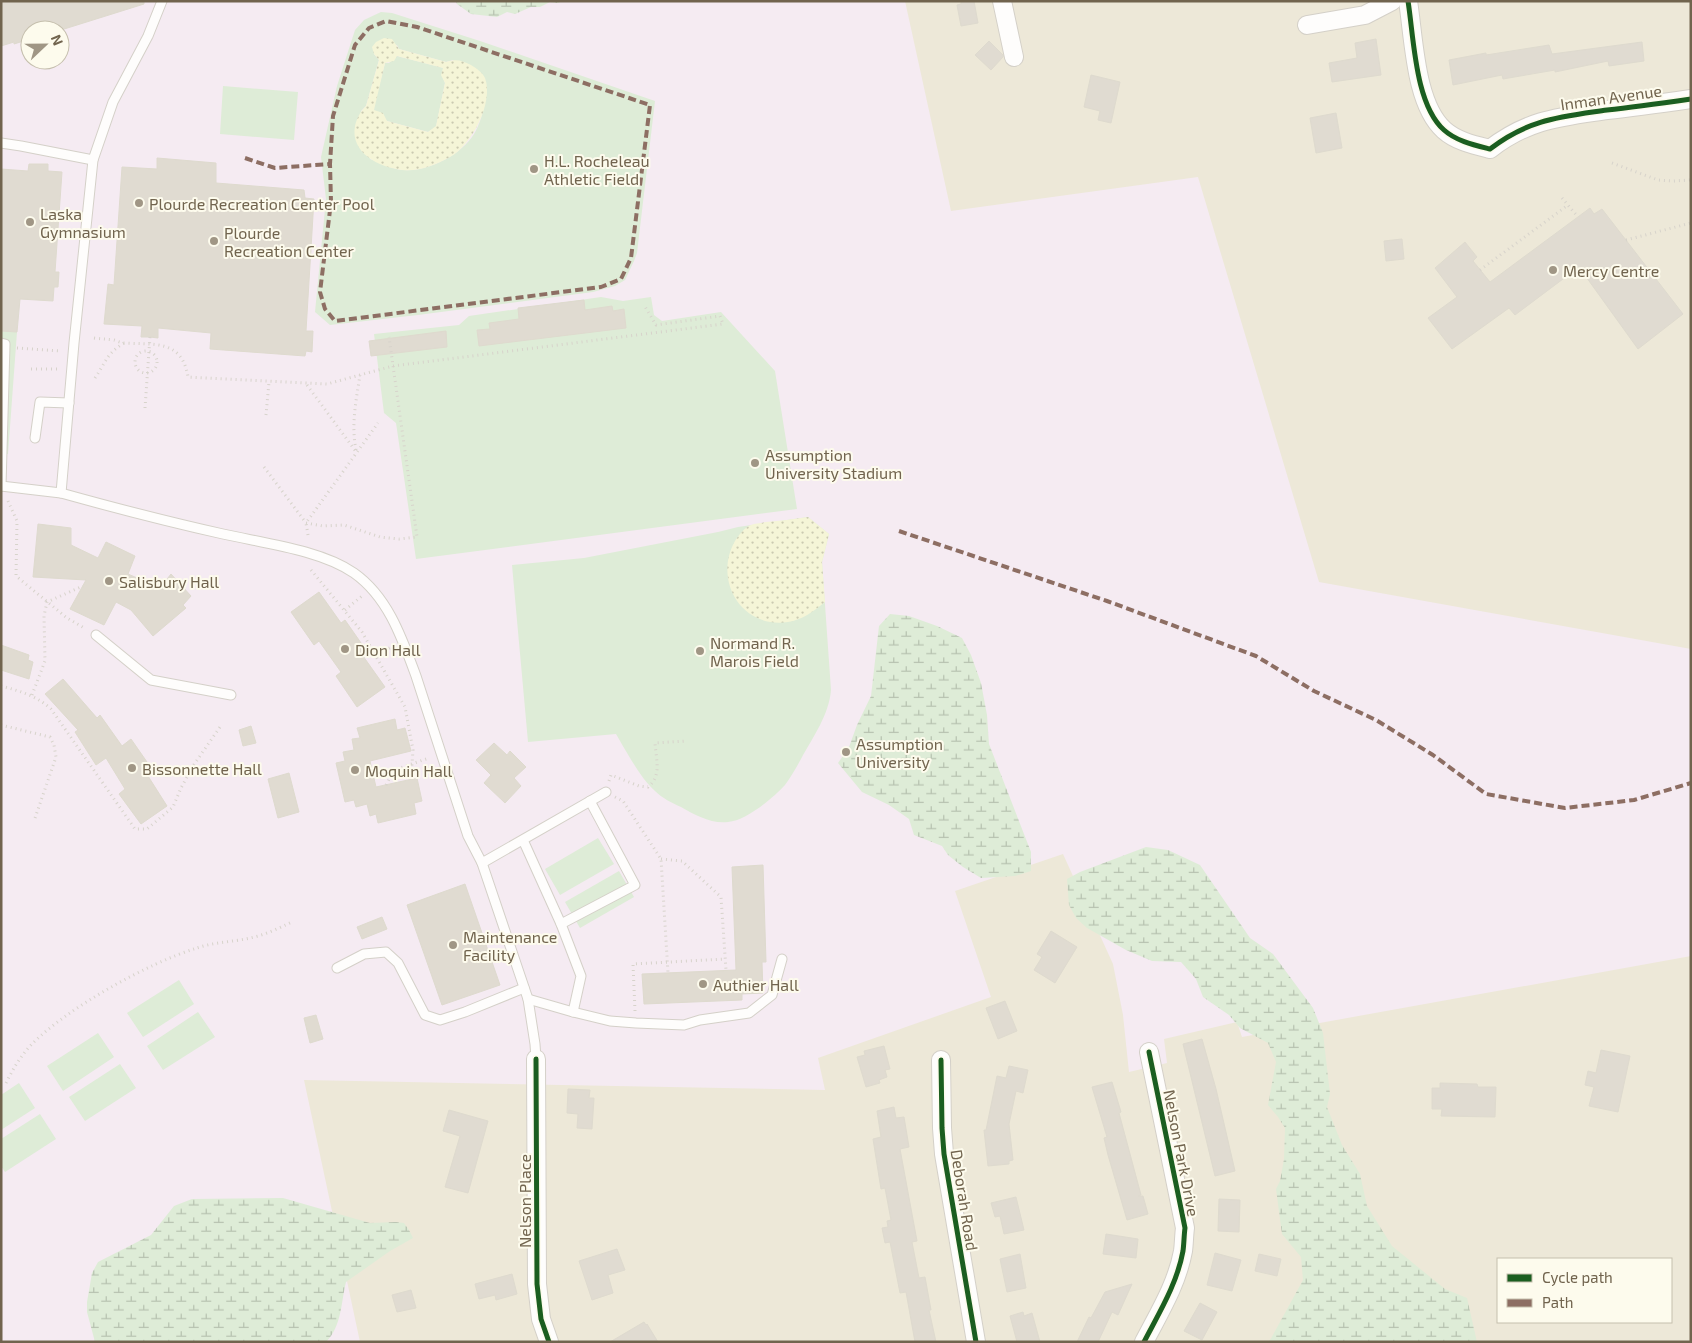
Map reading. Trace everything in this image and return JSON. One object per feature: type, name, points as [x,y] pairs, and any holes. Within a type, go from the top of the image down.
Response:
[{"type":"street","points":[[1002,1],[1014,56]]},
{"type":"street","points":[[1307,25],[1365,15],[1392,1]]},
{"type":"street","name":"Inman Avenue","points":[[1408,1],[1422,92],[1430,113],[1444,131],[1468,144],[1490,149],[1524,128],[1553,118],[1691,99]]},
{"type":"street","name":"Nelson Park Drive","points":[[1144,1342],[1168,1296],[1177,1274],[1183,1250],[1185,1228],[1149,1052]]},
{"type":"street","name":"Nelson Place","points":[[536,1059],[537,1284],[541,1319],[548,1341]]},
{"type":"street","name":"Deborah Road","points":[[941,1060],[944,1154],[976,1342]]},
{"type":"lane","points":[[61,493],[68,403],[93,160],[113,102],[148,36],[162,1]]},
{"type":"lane","points":[[1,144],[93,160]]},
{"type":"lane","points":[[3,345],[1,486],[61,493],[161,520],[316,555],[354,573],[371,589],[386,608],[416,676],[468,836],[482,863],[528,999],[536,1059]]},
{"type":"lane","points":[[35,438],[40,402],[68,403]]},
{"type":"lane","points":[[96,635],[151,680],[231,695]]},
{"type":"lane","points":[[482,863],[606,792]]},
{"type":"lane","points":[[561,924],[635,885],[590,801]]},
{"type":"lane","points":[[524,840],[561,924],[581,976],[573,1012]]},
{"type":"lane","points":[[337,968],[364,954],[386,952],[398,963],[424,1015],[440,1020],[466,1012],[524,988]]},
{"type":"lane","points":[[528,999],[610,1020],[684,1025],[700,1020],[749,1013],[772,995],[782,959]]},
{"type":"path","points":[[1612,163],[1658,180],[1691,180]]},
{"type":"path","points":[[1562,198],[1578,217]]},
{"type":"path","points":[[1480,270],[1568,205]]},
{"type":"path","points":[[1626,240],[1691,223]]},
{"type":"path","points":[[94,338],[124,343],[149,343],[165,346],[175,351],[182,358],[188,377],[327,384],[393,366],[723,324],[720,316],[656,325],[644,305]]},
{"type":"path","points":[[145,408],[150,337]]},
{"type":"path","points":[[306,522],[323,526],[344,525],[380,537],[399,539],[417,537],[389,337]]},
{"type":"path","points":[[96,378],[110,354],[124,343]]},
{"type":"path","points":[[3,345],[54,352],[63,351]]},
{"type":"path","points":[[144,351],[148,351],[156,357],[157,364],[154,370],[147,373],[138,368],[136,362],[138,355],[144,351]]},
{"type":"path","points":[[31,369],[62,369]]},
{"type":"path","points":[[357,453],[353,436],[353,419],[360,375]]},
{"type":"path","points":[[266,415],[269,382]]},
{"type":"path","points":[[306,384],[357,453]]},
{"type":"path","points":[[306,522],[378,423]]},
{"type":"path","points":[[264,467],[306,522],[308,535]]},
{"type":"path","points":[[8,501],[17,520],[16,576],[67,618],[96,635]]},
{"type":"path","points":[[312,570],[362,632],[405,706],[413,750],[411,779]]},
{"type":"path","points":[[32,695],[45,661],[44,616],[48,602],[83,586]]},
{"type":"path","points":[[345,610],[371,589]]},
{"type":"path","points":[[376,656],[402,641]]},
{"type":"path","points":[[1,686],[32,695],[51,709],[135,829],[147,829],[173,807],[193,766],[220,727]]},
{"type":"path","points":[[1,725],[50,737],[54,745],[56,758],[34,821]]},
{"type":"path","points":[[668,973],[661,859],[623,802],[606,792],[611,775],[639,786],[648,787],[654,782],[657,775],[655,743],[686,741]]},
{"type":"path","points":[[386,785],[394,770],[442,754]]},
{"type":"path","points":[[661,859],[682,861],[721,896],[726,970]]},
{"type":"path","points":[[6,1083],[17,1062],[54,1025],[125,980],[185,951],[201,946],[250,938],[292,922]]},
{"type":"path","points":[[636,1023],[633,964],[725,959]]},
{"type":"shaded area","name":"Assumption University","points":[[1,1],[1691,1],[1691,1342],[1,1342]]},
{"type":"shaded area","name":"Assumption University","points":[[1,1],[905,1],[951,211],[1198,177],[1319,582],[1691,649],[1691,956],[1242,1037],[1237,1022],[1164,1039],[1167,1063],[1129,1072],[1123,1015],[1113,964],[1063,854],[955,891],[991,997],[818,1058],[825,1090],[304,1080],[360,1342],[1,1342]]},
{"type":"green space","points":[[456,1],[562,1],[558,3],[550,2],[540,7],[531,7],[515,14],[507,12],[497,17],[471,14],[457,4]]},
{"type":"green space","name":"H.L. Rocheleau Athletic Field","points":[[381,12],[392,13],[655,101],[637,253],[625,280],[615,286],[593,292],[330,325],[315,312],[326,199],[321,157],[337,86],[355,30],[364,20]],"holes":[[[397,45],[399,49],[446,62],[453,60],[485,101],[476,130],[461,149],[443,161],[413,170],[395,168],[370,159],[361,111],[366,106],[379,60],[374,54]]]},
{"type":"green space","points":[[397,56],[444,68],[442,75],[445,83],[436,127],[428,132],[387,121],[373,110],[385,63],[389,63]]},
{"type":"green space","points":[[223,86],[298,92],[294,140],[220,134]]},
{"type":"green space","points":[[601,297],[623,301],[651,297],[654,315],[662,321],[721,312],[775,371],[797,509],[416,559],[396,423],[384,413],[374,334],[459,325],[469,316]]},
{"type":"green space","points":[[1,331],[17,332],[8,454],[1,455]]},
{"type":"green space","name":"Normand R. Marois Field","points":[[808,517],[829,534],[822,562],[831,690],[830,699],[824,717],[795,769],[785,785],[774,796],[743,818],[728,822],[715,822],[698,816],[655,791],[639,772],[616,734],[528,742],[512,565],[584,558],[738,527]]},
{"type":"green space","points":[[890,614],[909,616],[962,638],[971,655],[981,683],[987,715],[989,744],[1031,852],[1031,871],[1015,876],[981,878],[948,855],[942,846],[914,835],[909,819],[889,805],[862,792],[838,763],[849,747],[871,696],[879,626]]},
{"type":"green space","points":[[598,838],[614,864],[560,895],[545,869]]},
{"type":"green space","points":[[1146,847],[1168,850],[1200,865],[1250,938],[1273,954],[1313,1008],[1323,1033],[1330,1094],[1327,1107],[1342,1145],[1360,1174],[1367,1206],[1392,1246],[1445,1289],[1467,1298],[1477,1342],[1269,1342],[1303,1280],[1301,1257],[1282,1234],[1276,1189],[1280,1181],[1284,1159],[1285,1128],[1268,1105],[1276,1062],[1268,1043],[1240,1028],[1229,1015],[1203,997],[1196,979],[1181,962],[1152,961],[1126,950],[1087,928],[1076,918],[1069,905],[1067,879],[1080,872]]},
{"type":"green space","points":[[619,871],[634,897],[580,928],[565,902]]},
{"type":"green space","points":[[179,980],[194,1004],[143,1037],[127,1013]]},
{"type":"green space","points":[[198,1012],[215,1037],[163,1070],[147,1046]]},
{"type":"green space","points":[[98,1033],[114,1057],[63,1091],[47,1066]]},
{"type":"green space","points":[[120,1064],[136,1088],[85,1121],[69,1097]]},
{"type":"green space","points":[[19,1083],[35,1108],[1,1130],[1,1095]]},
{"type":"green space","points":[[40,1114],[56,1139],[5,1172],[1,1166],[1,1139]]},
{"type":"green space","points":[[283,1198],[370,1223],[404,1223],[413,1238],[390,1251],[346,1282],[338,1321],[326,1342],[95,1342],[87,1312],[87,1302],[92,1273],[98,1262],[151,1235],[174,1206],[192,1199]]},
{"type":"sand","points":[[384,38],[392,39],[399,49],[446,62],[461,61],[475,67],[484,76],[487,88],[486,99],[479,122],[466,143],[450,157],[427,167],[402,170],[376,162],[368,157],[357,144],[355,126],[359,115],[366,106],[379,60],[374,54],[372,47],[376,42]],"holes":[[[397,56],[443,68],[441,75],[445,83],[436,126],[428,132],[387,121],[383,113],[374,110],[385,63],[394,61]]]},
{"type":"sand","points":[[808,517],[829,534],[822,562],[825,602],[808,615],[793,621],[771,622],[757,618],[745,610],[736,599],[730,586],[727,571],[729,556],[735,541],[744,530],[753,524]]},
{"type":"building","points":[[1,1],[144,1],[144,4],[70,27],[70,20],[20,20],[20,42],[1,46]]},
{"type":"building","points":[[961,1],[974,1],[978,23],[961,26],[957,5],[961,4]]},
{"type":"building","points":[[1376,39],[1381,75],[1332,82],[1329,63],[1357,58],[1355,43]]},
{"type":"building","points":[[989,41],[1003,55],[991,70],[975,55]]},
{"type":"building","points":[[1642,42],[1644,61],[1609,66],[1608,61],[1555,72],[1555,70],[1503,79],[1502,75],[1453,85],[1449,60],[1549,45],[1552,54]]},
{"type":"building","points":[[1091,75],[1120,82],[1111,123],[1098,120],[1100,111],[1084,107]]},
{"type":"building","points":[[1336,113],[1342,148],[1316,153],[1310,118]]},
{"type":"building","name":"Plourde Recreation Center","points":[[157,158],[216,163],[216,183],[304,190],[305,198],[314,199],[306,331],[313,331],[312,352],[306,351],[305,356],[210,349],[211,333],[158,328],[158,338],[141,337],[142,326],[104,324],[108,284],[114,285],[122,167],[157,169]]},
{"type":"building","name":"Laska Gymnasium","points":[[29,164],[48,164],[48,171],[62,172],[55,272],[59,272],[58,287],[54,287],[53,301],[20,299],[17,332],[1,331],[1,169],[28,171]]},
{"type":"building","points":[[1590,208],[1594,214],[1602,209],[1683,314],[1638,349],[1579,267],[1515,315],[1509,308],[1452,349],[1428,318],[1457,297],[1435,268],[1465,242],[1477,257],[1473,261],[1490,282]]},
{"type":"building","points":[[1402,239],[1404,259],[1386,261],[1384,241]]},
{"type":"building","points":[[584,300],[585,310],[612,306],[613,311],[624,309],[626,328],[479,346],[477,330],[490,329],[489,323],[519,319],[518,308]]},
{"type":"building","points":[[446,331],[447,347],[371,356],[369,341]]},
{"type":"building","name":"Salisbury Hall","points":[[38,524],[71,528],[71,545],[98,558],[106,542],[135,556],[128,574],[153,585],[158,579],[164,583],[171,574],[191,596],[183,605],[186,608],[153,636],[131,610],[116,602],[104,625],[70,609],[86,580],[33,577]]},
{"type":"building","name":"Dion Hall","points":[[319,592],[341,623],[345,620],[368,653],[363,656],[385,687],[357,707],[336,676],[341,672],[319,641],[314,645],[291,612]]},
{"type":"building","points":[[1,645],[29,655],[28,660],[33,662],[29,679],[1,670]]},
{"type":"building","name":"Bissonnette Hall","points":[[63,679],[97,718],[100,715],[122,746],[131,739],[154,772],[148,776],[167,806],[141,824],[119,794],[125,789],[106,758],[96,765],[75,732],[78,730],[45,694]]},
{"type":"building","name":"Moquin Hall","points":[[395,719],[397,730],[405,728],[411,751],[370,761],[376,787],[417,778],[422,801],[414,803],[416,814],[378,823],[376,814],[370,816],[367,804],[356,807],[354,800],[345,802],[336,763],[345,761],[343,752],[354,750],[352,739],[360,738],[357,728]]},
{"type":"building","points":[[251,726],[256,743],[243,746],[239,730]]},
{"type":"building","points":[[494,743],[507,755],[510,751],[526,767],[514,778],[521,786],[505,803],[484,783],[491,775],[476,760]]},
{"type":"building","points":[[289,773],[299,812],[278,818],[268,779]]},
{"type":"building","points":[[763,865],[766,962],[762,962],[763,993],[742,994],[742,1000],[644,1004],[642,974],[736,970],[732,867]]},
{"type":"building","name":"Maintenance Facility","points":[[465,884],[500,985],[442,1005],[407,905]]},
{"type":"building","points":[[382,917],[387,929],[362,939],[357,927]]},
{"type":"building","points":[[1051,931],[1077,947],[1055,983],[1034,970],[1042,957],[1037,954]]},
{"type":"building","points":[[1005,1001],[1017,1031],[998,1039],[986,1008]]},
{"type":"building","points":[[316,1015],[323,1039],[310,1043],[304,1018]]},
{"type":"building","points":[[1202,1039],[1235,1171],[1215,1176],[1183,1044]]},
{"type":"building","points":[[884,1046],[890,1069],[885,1070],[887,1077],[879,1080],[880,1083],[866,1087],[857,1057],[865,1055],[864,1051]]},
{"type":"building","points":[[1601,1050],[1630,1056],[1618,1112],[1589,1106],[1594,1087],[1585,1085],[1588,1071],[1596,1073]]},
{"type":"building","points":[[1009,1066],[1028,1070],[1023,1093],[1016,1091],[1009,1124],[1013,1160],[1009,1161],[1009,1164],[988,1166],[984,1130],[986,1130],[997,1076],[1006,1078]]},
{"type":"building","points":[[1112,1082],[1141,1195],[1138,1196],[1143,1196],[1148,1214],[1127,1220],[1108,1155],[1104,1138],[1107,1137],[1092,1087]]},
{"type":"building","points":[[1440,1083],[1477,1084],[1478,1087],[1496,1087],[1495,1117],[1441,1116],[1442,1109],[1432,1109],[1432,1088],[1440,1088]]},
{"type":"building","points":[[568,1089],[590,1090],[589,1098],[594,1098],[592,1129],[577,1128],[578,1114],[567,1113]]},
{"type":"building","points":[[894,1107],[896,1118],[904,1117],[909,1147],[900,1149],[917,1241],[912,1242],[919,1278],[925,1277],[931,1310],[929,1310],[936,1342],[915,1342],[906,1292],[900,1293],[890,1242],[885,1243],[882,1228],[888,1227],[887,1221],[891,1220],[885,1188],[881,1189],[873,1139],[881,1137],[877,1111]]},
{"type":"building","points":[[449,1110],[488,1121],[468,1193],[445,1187],[460,1136],[443,1131]]},
{"type":"building","points":[[1016,1197],[1024,1230],[1004,1234],[1000,1216],[995,1217],[991,1203]]},
{"type":"building","points":[[1219,1199],[1240,1200],[1239,1232],[1218,1231]]},
{"type":"building","points":[[1106,1234],[1138,1239],[1136,1258],[1103,1254]]},
{"type":"building","points":[[617,1249],[625,1270],[608,1275],[613,1293],[592,1300],[579,1261]]},
{"type":"building","points":[[1215,1253],[1241,1260],[1232,1291],[1207,1285]]},
{"type":"building","points":[[1020,1254],[1026,1288],[1007,1292],[1000,1259]]},
{"type":"building","points":[[1259,1254],[1281,1259],[1277,1276],[1255,1271]]},
{"type":"building","points":[[512,1274],[517,1294],[496,1300],[495,1295],[479,1299],[475,1284]]},
{"type":"building","points":[[1132,1284],[1118,1315],[1112,1312],[1098,1342],[1077,1342],[1089,1317],[1091,1318],[1105,1292]]},
{"type":"building","points":[[411,1290],[416,1308],[397,1312],[392,1295]]},
{"type":"building","points":[[1200,1303],[1217,1312],[1202,1340],[1184,1331]]},
{"type":"building","points":[[1023,1312],[1024,1316],[1032,1313],[1040,1342],[1017,1342],[1010,1316]]},
{"type":"building","points":[[644,1322],[658,1342],[610,1342]]},
{"type":"marked path","points":[[245,158],[275,168],[330,164],[333,116],[355,45],[369,28],[386,21],[417,27],[650,105],[631,258],[621,279],[601,287],[335,321],[325,309],[320,292],[331,202],[330,164]]},
{"type":"marked path","points":[[899,531],[1107,601],[1256,656],[1314,691],[1376,720],[1433,755],[1486,794],[1565,808],[1634,800],[1691,783]]},
{"type":"cycle path","points":[[1408,1],[1417,70],[1427,104],[1434,119],[1444,130],[1466,142],[1490,149],[1518,131],[1546,121],[1590,112],[1691,99]]},
{"type":"cycle path","points":[[1144,1342],[1167,1298],[1176,1275],[1183,1251],[1185,1228],[1149,1052]]},
{"type":"cycle path","points":[[536,1059],[537,1284],[541,1319],[549,1342]]},
{"type":"cycle path","points":[[941,1060],[944,1154],[976,1342]]},
{"type":"place","name":"H.L. Rocheleau Athletic Field","points":[[534,169]]},
{"type":"place","name":"Plourde Recreation Center Pool","points":[[139,203]]},
{"type":"place","name":"Laska Gymnasium","points":[[30,222]]},
{"type":"place","name":"Plourde Recreation Center","points":[[214,241]]},
{"type":"place","name":"Mercy Centre","points":[[1553,270]]},
{"type":"place","name":"Assumption University Stadium","points":[[755,463]]},
{"type":"place","name":"Salisbury Hall","points":[[109,581]]},
{"type":"place","name":"Dion Hall","points":[[345,649]]},
{"type":"place","name":"Normand R. Marois Field","points":[[700,651]]},
{"type":"place","name":"Assumption University","points":[[846,752]]},
{"type":"place","name":"Bissonnette Hall","points":[[132,768]]},
{"type":"place","name":"Moquin Hall","points":[[355,770]]},
{"type":"place","name":"Maintenance Facility","points":[[453,945]]},
{"type":"place","name":"Authier Hall","points":[[703,984]]}]
